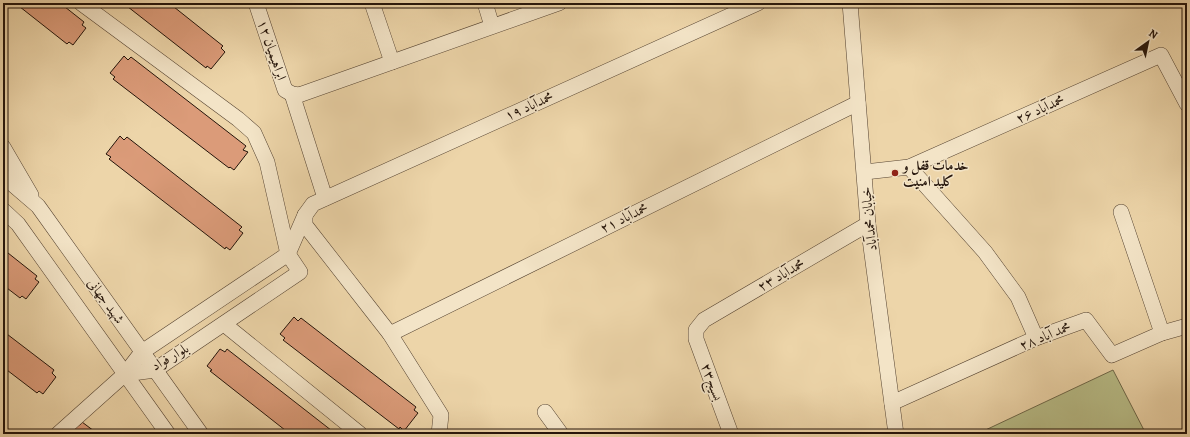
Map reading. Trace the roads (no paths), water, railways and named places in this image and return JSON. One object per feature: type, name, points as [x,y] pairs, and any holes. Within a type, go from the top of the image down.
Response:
[{"type":"street","points":[[81,3],[238,119],[254,133],[268,162],[288,254]]},
{"type":"street","name":"ابراهیمیان ۱۲","points":[[256,3],[285,90],[292,94],[325,198]]},
{"type":"street","points":[[372,3],[392,62]]},
{"type":"street","points":[[485,3],[492,26]]},
{"type":"street","points":[[292,94],[299,95],[559,3]]},
{"type":"street","name":"محمدآباد ۱۹","points":[[305,215],[312,204],[758,3]]},
{"type":"street","name":"خیابان محمدآباد","points":[[850,3],[865,172],[868,224],[896,434]]},
{"type":"street","name":"محمدآباد ۲۶","points":[[865,172],[909,167],[1160,55],[1187,104]]},
{"type":"street","name":"محمدآباد ۲۱","points":[[390,334],[858,103]]},
{"type":"street","points":[[3,147],[38,206]]},
{"type":"street","points":[[909,167],[985,252],[1018,297],[1036,338]]},
{"type":"street","name":"شهید جهانی","points":[[3,176],[38,206],[201,434]]},
{"type":"street","name":"شهید جهانی","points":[[3,210],[18,224],[168,434]]},
{"type":"street","points":[[1121,212],[1162,333]]},
{"type":"street","points":[[288,254],[305,215]]},
{"type":"street","points":[[305,215],[305,225],[390,334],[441,415],[440,434]]},
{"type":"street","name":"محمدآباد ۲۳","points":[[696,330],[704,320],[868,224]]},
{"type":"street","name":"بلوار فواد","points":[[288,254],[300,272],[155,370],[125,374],[142,352],[288,254]]},
{"type":"street","name":"محمد آباد ۲۸","points":[[892,403],[1036,338],[1086,320],[1112,354],[1162,333],[1187,326]]},
{"type":"street","points":[[224,324],[360,434]]},
{"type":"street","name":"بسیج۲۳","points":[[696,330],[696,339],[731,434]]},
{"type":"street","points":[[58,434],[125,374]]},
{"type":"street","points":[[545,412],[561,434]]},
{"type":"place","name":"خدمات قفل و کلید امنیت","points":[[895,173]]}]
